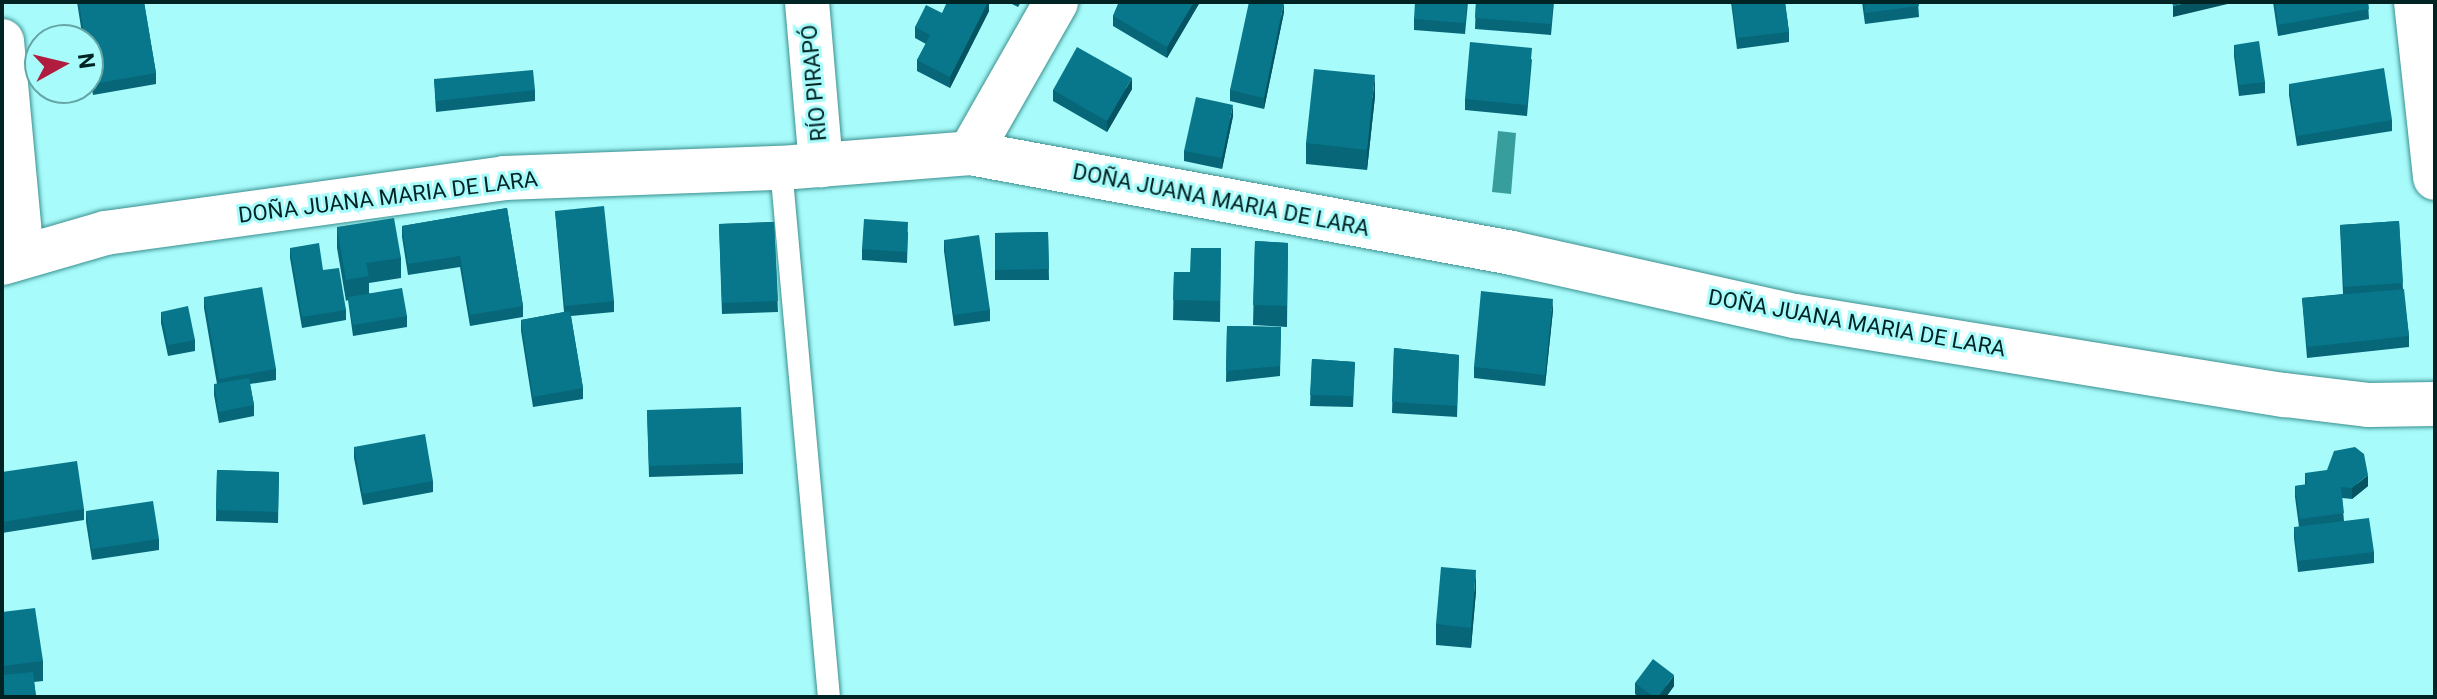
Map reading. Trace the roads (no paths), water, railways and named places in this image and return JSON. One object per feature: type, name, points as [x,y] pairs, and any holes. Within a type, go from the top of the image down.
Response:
[{"type":"street","name":"RÍO PIRAPÓ","points":[[801,166],[807,2]]},
{"type":"street","points":[[970,153],[1056,2]]},
{"type":"street","points":[[2416,2],[2435,178]]},
{"type":"street","points":[[2,41],[12,259]]},
{"type":"street","name":"DOÑA JUANA MARIA DE LARA","points":[[12,259],[105,233],[504,178],[801,166],[970,153],[1512,253],[1795,316],[2285,395],[2369,405],[2435,404]]},
{"type":"lane","points":[[801,166],[829,697]]},
{"type":"water","points":[[1498,131],[1516,133],[1511,194],[1492,192]]}]
